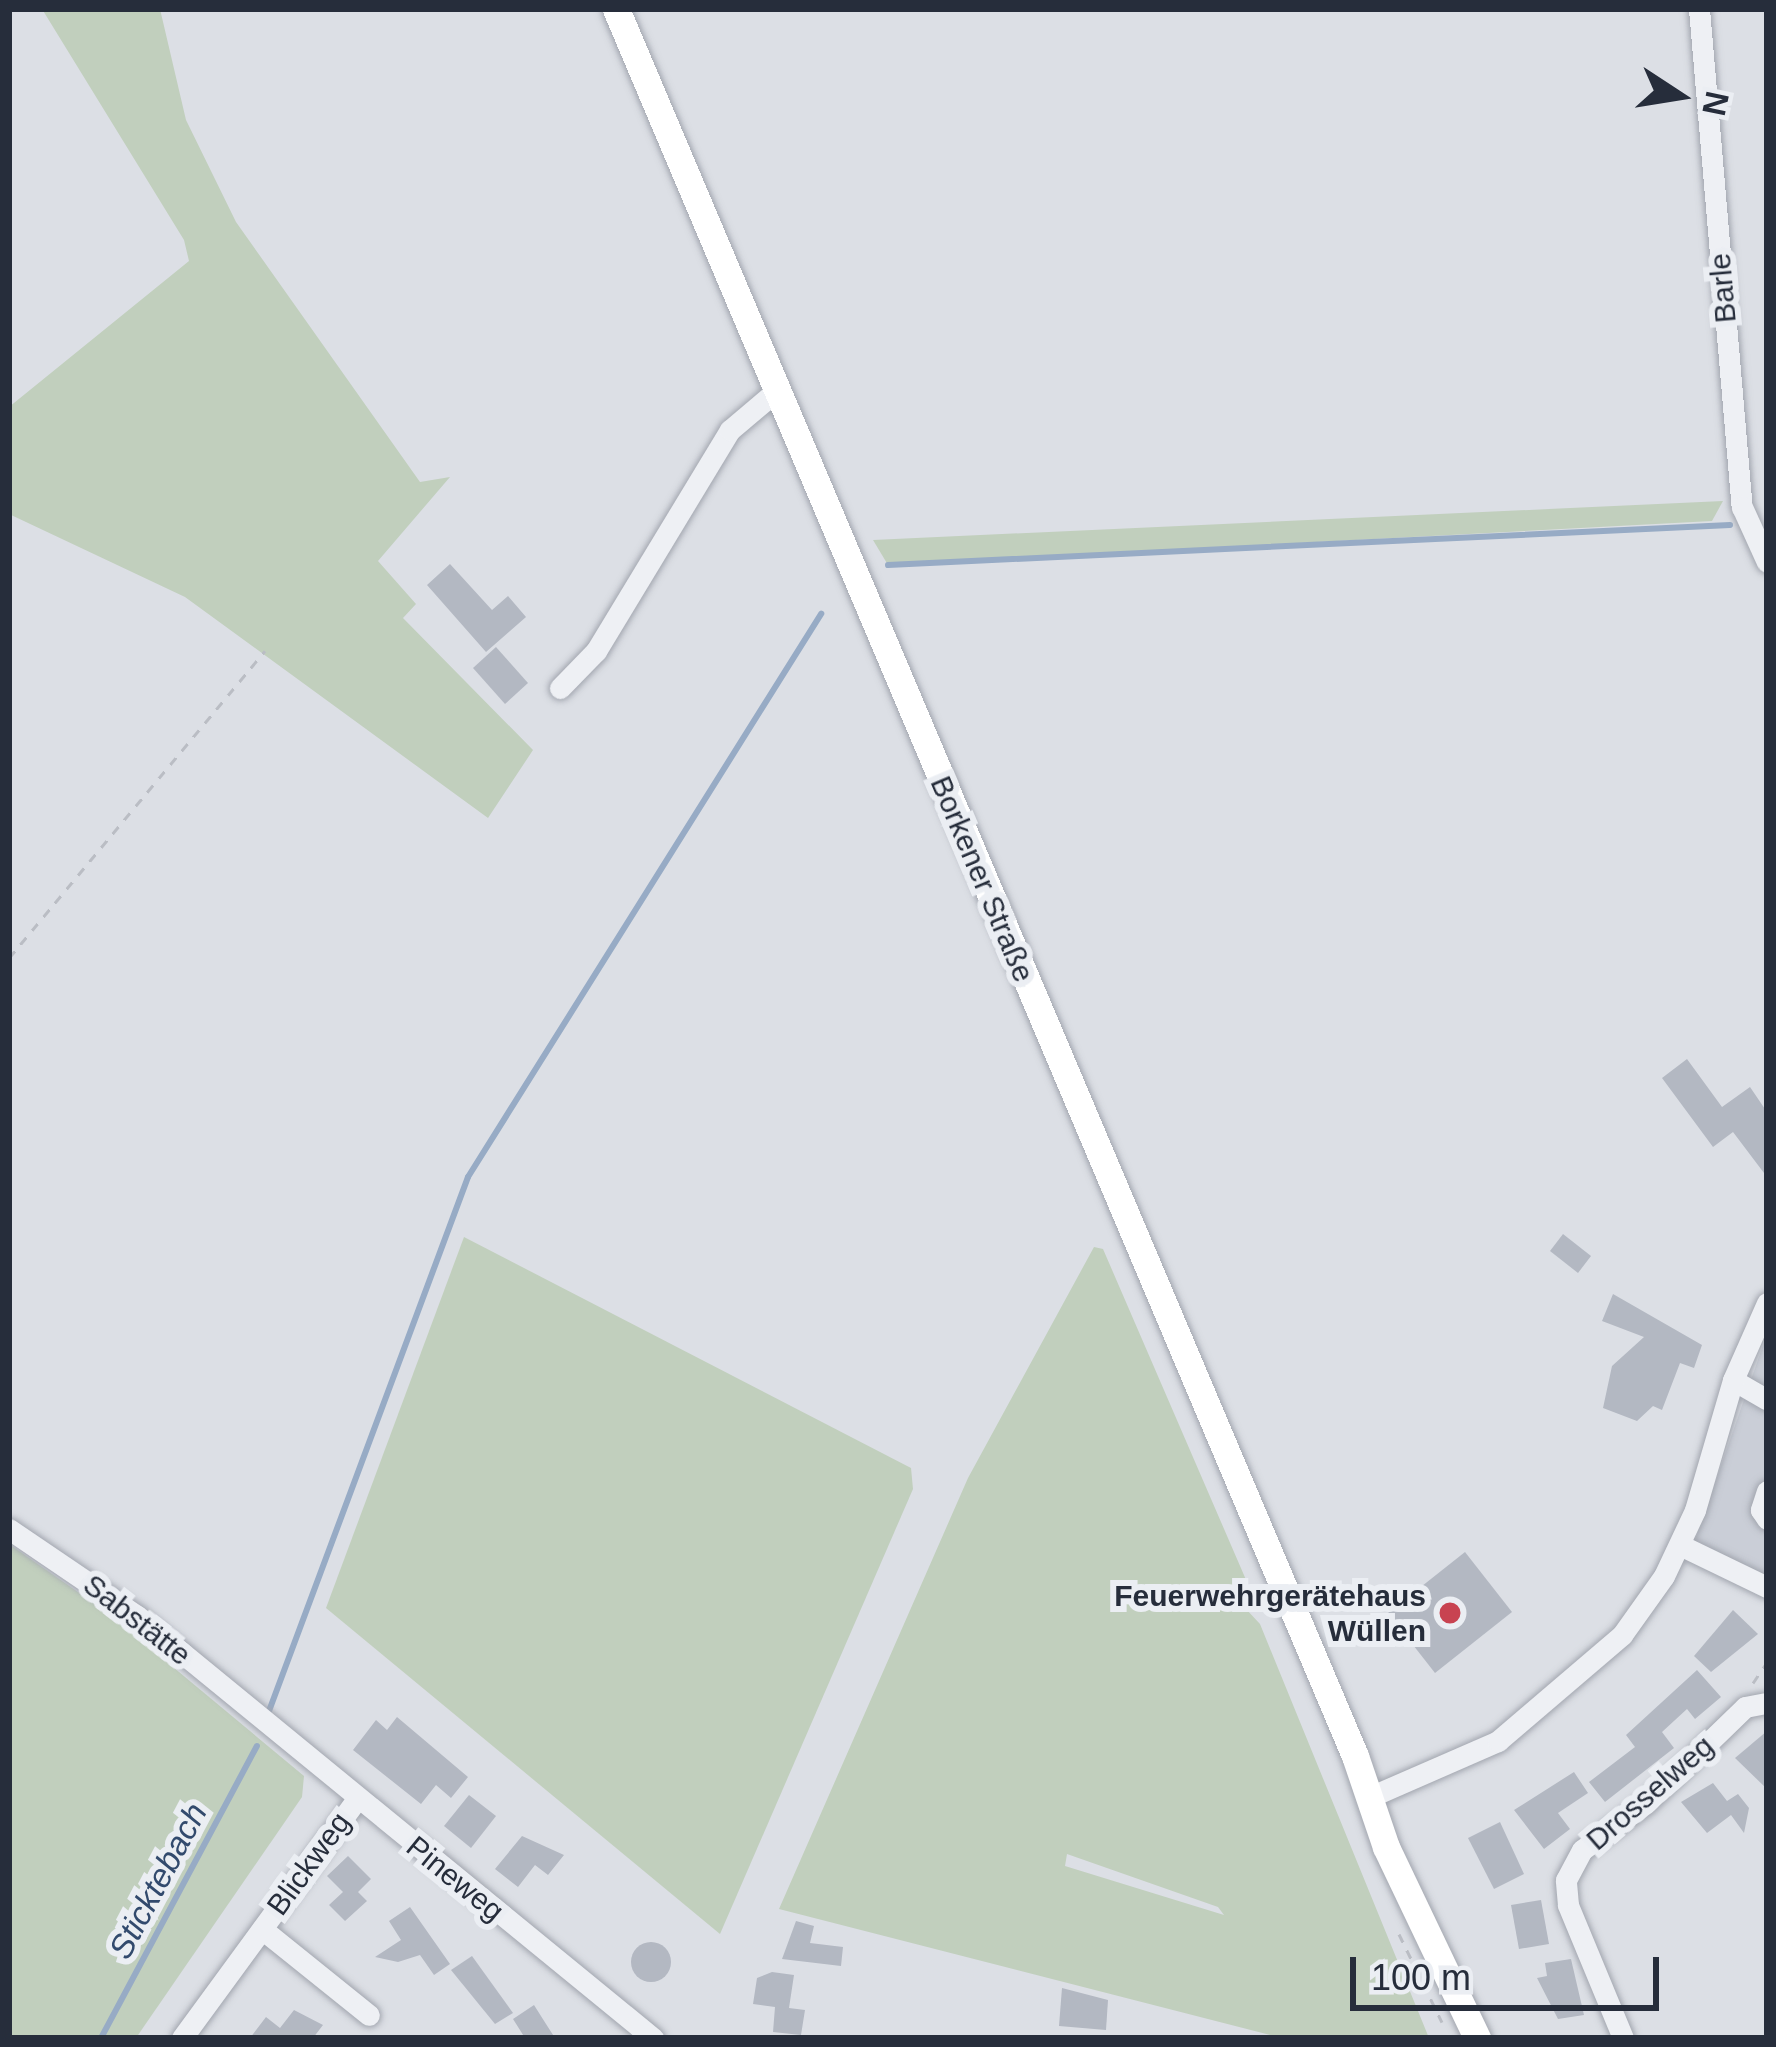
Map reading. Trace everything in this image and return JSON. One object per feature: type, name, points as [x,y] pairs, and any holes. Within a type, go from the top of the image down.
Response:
[{"type":"main road","name":"Borkener Straße","points":[[616,9],[1370,1798],[1477,2038]]},
{"type":"street","name":"Barle","points":[[1699,9],[1742,507],[1767,562]]},
{"type":"street","points":[[560,688],[596,651],[730,430],[776,392]]},
{"type":"street","points":[[1370,1798],[1498,1741],[1561,1695],[1622,1635],[1680,1545],[1709,1474],[1733,1380],[1767,1303]]},
{"type":"street","points":[[1733,1380],[1767,1400]]},
{"type":"street","points":[[1767,1491],[1761,1510],[1767,1519]]},
{"type":"street","name":"Sabstätte","points":[[9,1529],[137,1616],[258,1720]]},
{"type":"street","points":[[1680,1545],[1767,1587]]},
{"type":"street","name":"Drosselweg","points":[[1623,2038],[1568,1905],[1566,1880],[1582,1850],[1646,1803],[1745,1707],[1765,1703]]},
{"type":"street","name":"Pineweg","points":[[258,1720],[653,2038]]},
{"type":"street","name":"Blickweg","points":[[182,2038],[356,1799]]},
{"type":"street","name":"Blickweg","points":[[262,1929],[369,2015]]},
{"type":"path","points":[[9,958],[266,651]]},
{"type":"shaded area","points":[[1767,1334],[1767,1577],[1694,1543]]},
{"type":"green space","points":[[42,9],[160,9],[186,120],[236,222],[420,482],[450,477],[378,561],[416,604],[403,618],[533,750],[488,818],[185,597],[9,514],[9,407],[189,261],[184,240]]},
{"type":"green space","points":[[1723,501],[1712,521],[888,565],[873,540]]},
{"type":"green space","points":[[464,1237],[911,1468],[913,1489],[720,1934],[326,1608]]},
{"type":"green space","points":[[1094,1247],[1103,1249],[1250,1589],[1246,1609],[1260,1624],[1429,2038],[1282,2038],[779,1909],[968,1478]],"holes":[[[1067,1854],[1218,1907],[1224,1915],[1065,1866]]]},
{"type":"green space","points":[[9,1544],[108,1613],[304,1776],[302,1797],[136,2038],[9,2038]]},
{"type":"building","points":[[450,564],[492,610],[508,596],[526,617],[486,652],[427,585]]},
{"type":"building","points":[[496,647],[528,683],[505,704],[473,668]]},
{"type":"building","points":[[1687,1059],[1722,1107],[1750,1087],[1767,1112],[1767,1177],[1733,1132],[1713,1147],[1662,1078]]},
{"type":"building","points":[[1563,1234],[1591,1256],[1578,1273],[1550,1251]]},
{"type":"building","points":[[1613,1294],[1702,1345],[1694,1368],[1680,1363],[1662,1410],[1653,1406],[1637,1421],[1603,1408],[1612,1366],[1644,1337],[1602,1321]]},
{"type":"building","name":"Feuerwehrgerätehaus Wüllen","points":[[1465,1552],[1512,1612],[1435,1673],[1388,1613]]},
{"type":"building","points":[[1733,1610],[1758,1634],[1711,1672],[1694,1656]]},
{"type":"building","points":[[1697,1670],[1721,1697],[1695,1719],[1687,1709],[1662,1732],[1674,1748],[1605,1802],[1589,1782],[1635,1747],[1626,1735]]},
{"type":"building","points":[[397,1717],[468,1777],[451,1798],[436,1785],[421,1804],[353,1750],[376,1720],[387,1730]]},
{"type":"building","points":[[1767,1731],[1767,1789],[1735,1758]]},
{"type":"building","points":[[1574,1772],[1588,1793],[1558,1813],[1570,1829],[1544,1849],[1514,1810]]},
{"type":"building","points":[[1713,1783],[1727,1801],[1738,1794],[1749,1808],[1744,1833],[1731,1815],[1707,1833],[1681,1802]]},
{"type":"building","points":[[469,1795],[496,1816],[471,1848],[444,1826]]},
{"type":"building","points":[[1500,1822],[1524,1874],[1494,1889],[1468,1838]]},
{"type":"building","points":[[522,1836],[564,1855],[548,1875],[535,1865],[518,1887],[495,1869]]},
{"type":"building","points":[[348,1856],[371,1879],[358,1892],[367,1901],[345,1921],[329,1905],[343,1892],[327,1876]]},
{"type":"building","points":[[1541,1900],[1549,1944],[1519,1949],[1511,1905]]},
{"type":"building","points":[[410,1907],[450,1964],[434,1975],[420,1955],[398,1962],[375,1957],[401,1940],[389,1921]]},
{"type":"building","points":[[796,1921],[814,1926],[810,1943],[843,1947],[841,1966],[782,1959]]},
{"type":"building","points":[[651,1942],[665,1948],[671,1962],[665,1976],[651,1982],[637,1976],[631,1962],[637,1948]]},
{"type":"building","points":[[472,1956],[513,2013],[495,2024],[451,1970]]},
{"type":"building","points":[[1571,1959],[1584,2015],[1558,2019],[1537,1978],[1547,1976],[1545,1963]]},
{"type":"building","points":[[772,1972],[794,1975],[789,2008],[805,2010],[801,2035],[773,2032],[775,2007],[753,2004],[757,1978]]},
{"type":"building","points":[[1062,1988],[1108,2000],[1106,2030],[1059,2026]]},
{"type":"building","points":[[534,2005],[555,2038],[525,2038],[513,2019]]},
{"type":"building","points":[[294,2010],[323,2025],[313,2038],[250,2038],[266,2017],[280,2028]]},
{"type":"waterway","points":[[888,565],[1730,525]]},
{"type":"waterway","points":[[269,1711],[468,1177],[821,614]]},
{"type":"waterway","name":"Sticktebach","points":[[101,2038],[257,1746]]},
{"type":"place","name":"Feuerwehrgerätehaus Wüllen","points":[[1450,1613]]}]
